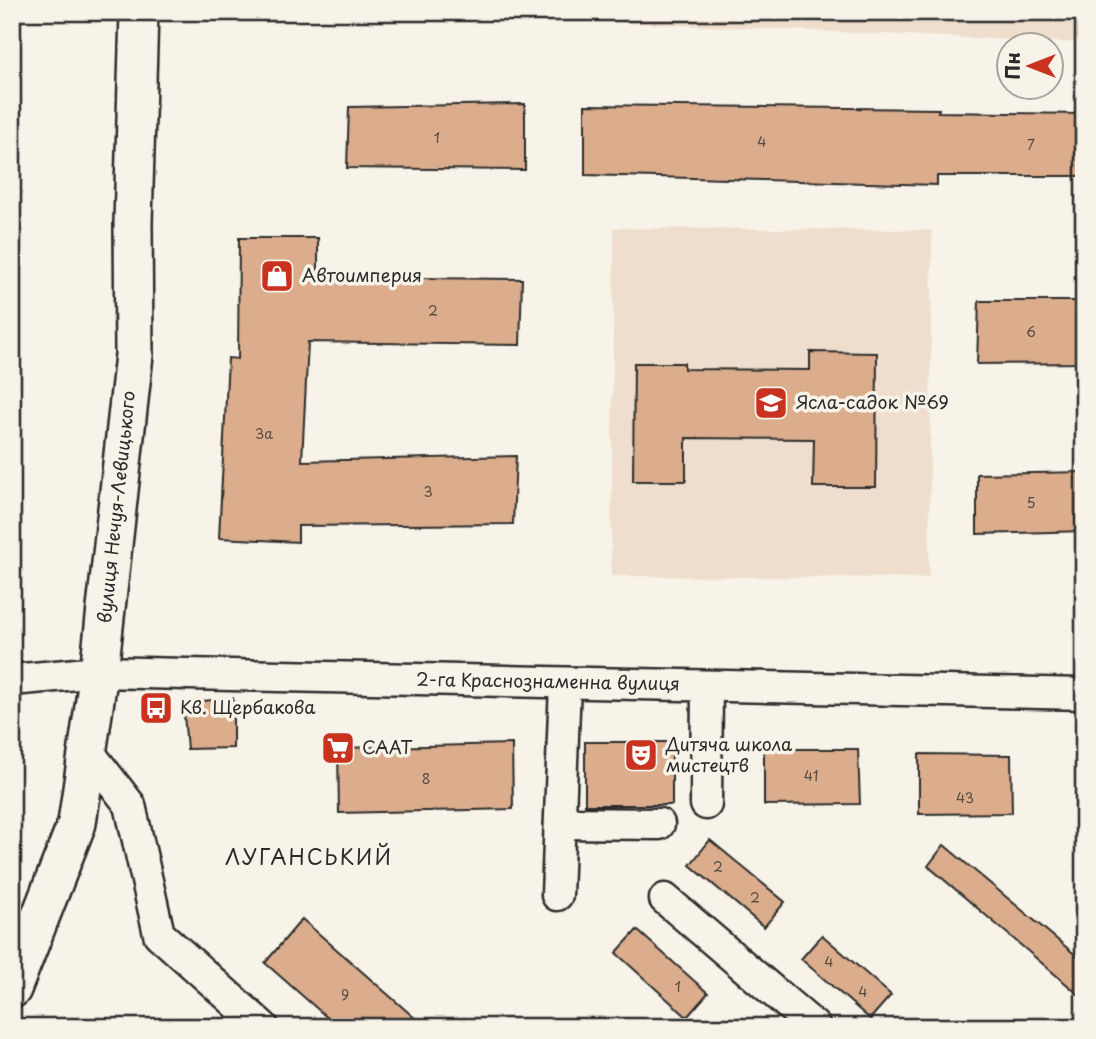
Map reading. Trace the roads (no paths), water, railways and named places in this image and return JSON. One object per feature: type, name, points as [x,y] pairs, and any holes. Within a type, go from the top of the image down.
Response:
[{"type":"main road","name":"вулиця Нечуя-Левицького","points":[[12,989],[77,823],[99,672],[134,355],[133,223],[139,12]]},
{"type":"street","name":"2-га Краснознаменна вулиця","points":[[12,680],[99,672],[1084,694]]},
{"type":"street","points":[[557,895],[565,683]]},
{"type":"street","points":[[706,804],[707,686]]},
{"type":"street","points":[[87,750],[130,804],[159,934],[263,1027]]},
{"type":"street","points":[[560,823],[659,824]]},
{"type":"street","points":[[664,899],[815,1027]]},
{"type":"place","name":"Автоимперия","points":[[277,276]]},
{"type":"place","name":"Ясла-садок №69","points":[[771,403]]},
{"type":"place","name":"Кв. Щербакова","points":[[156,708]]},
{"type":"place","name":"СААТ","points":[[338,748]]},
{"type":"place","name":"Дитяча школа мистецтв","points":[[641,755]]},
{"type":"district","name":"ЛУГАНСЬКИЙ","points":[[309,858]]}]
